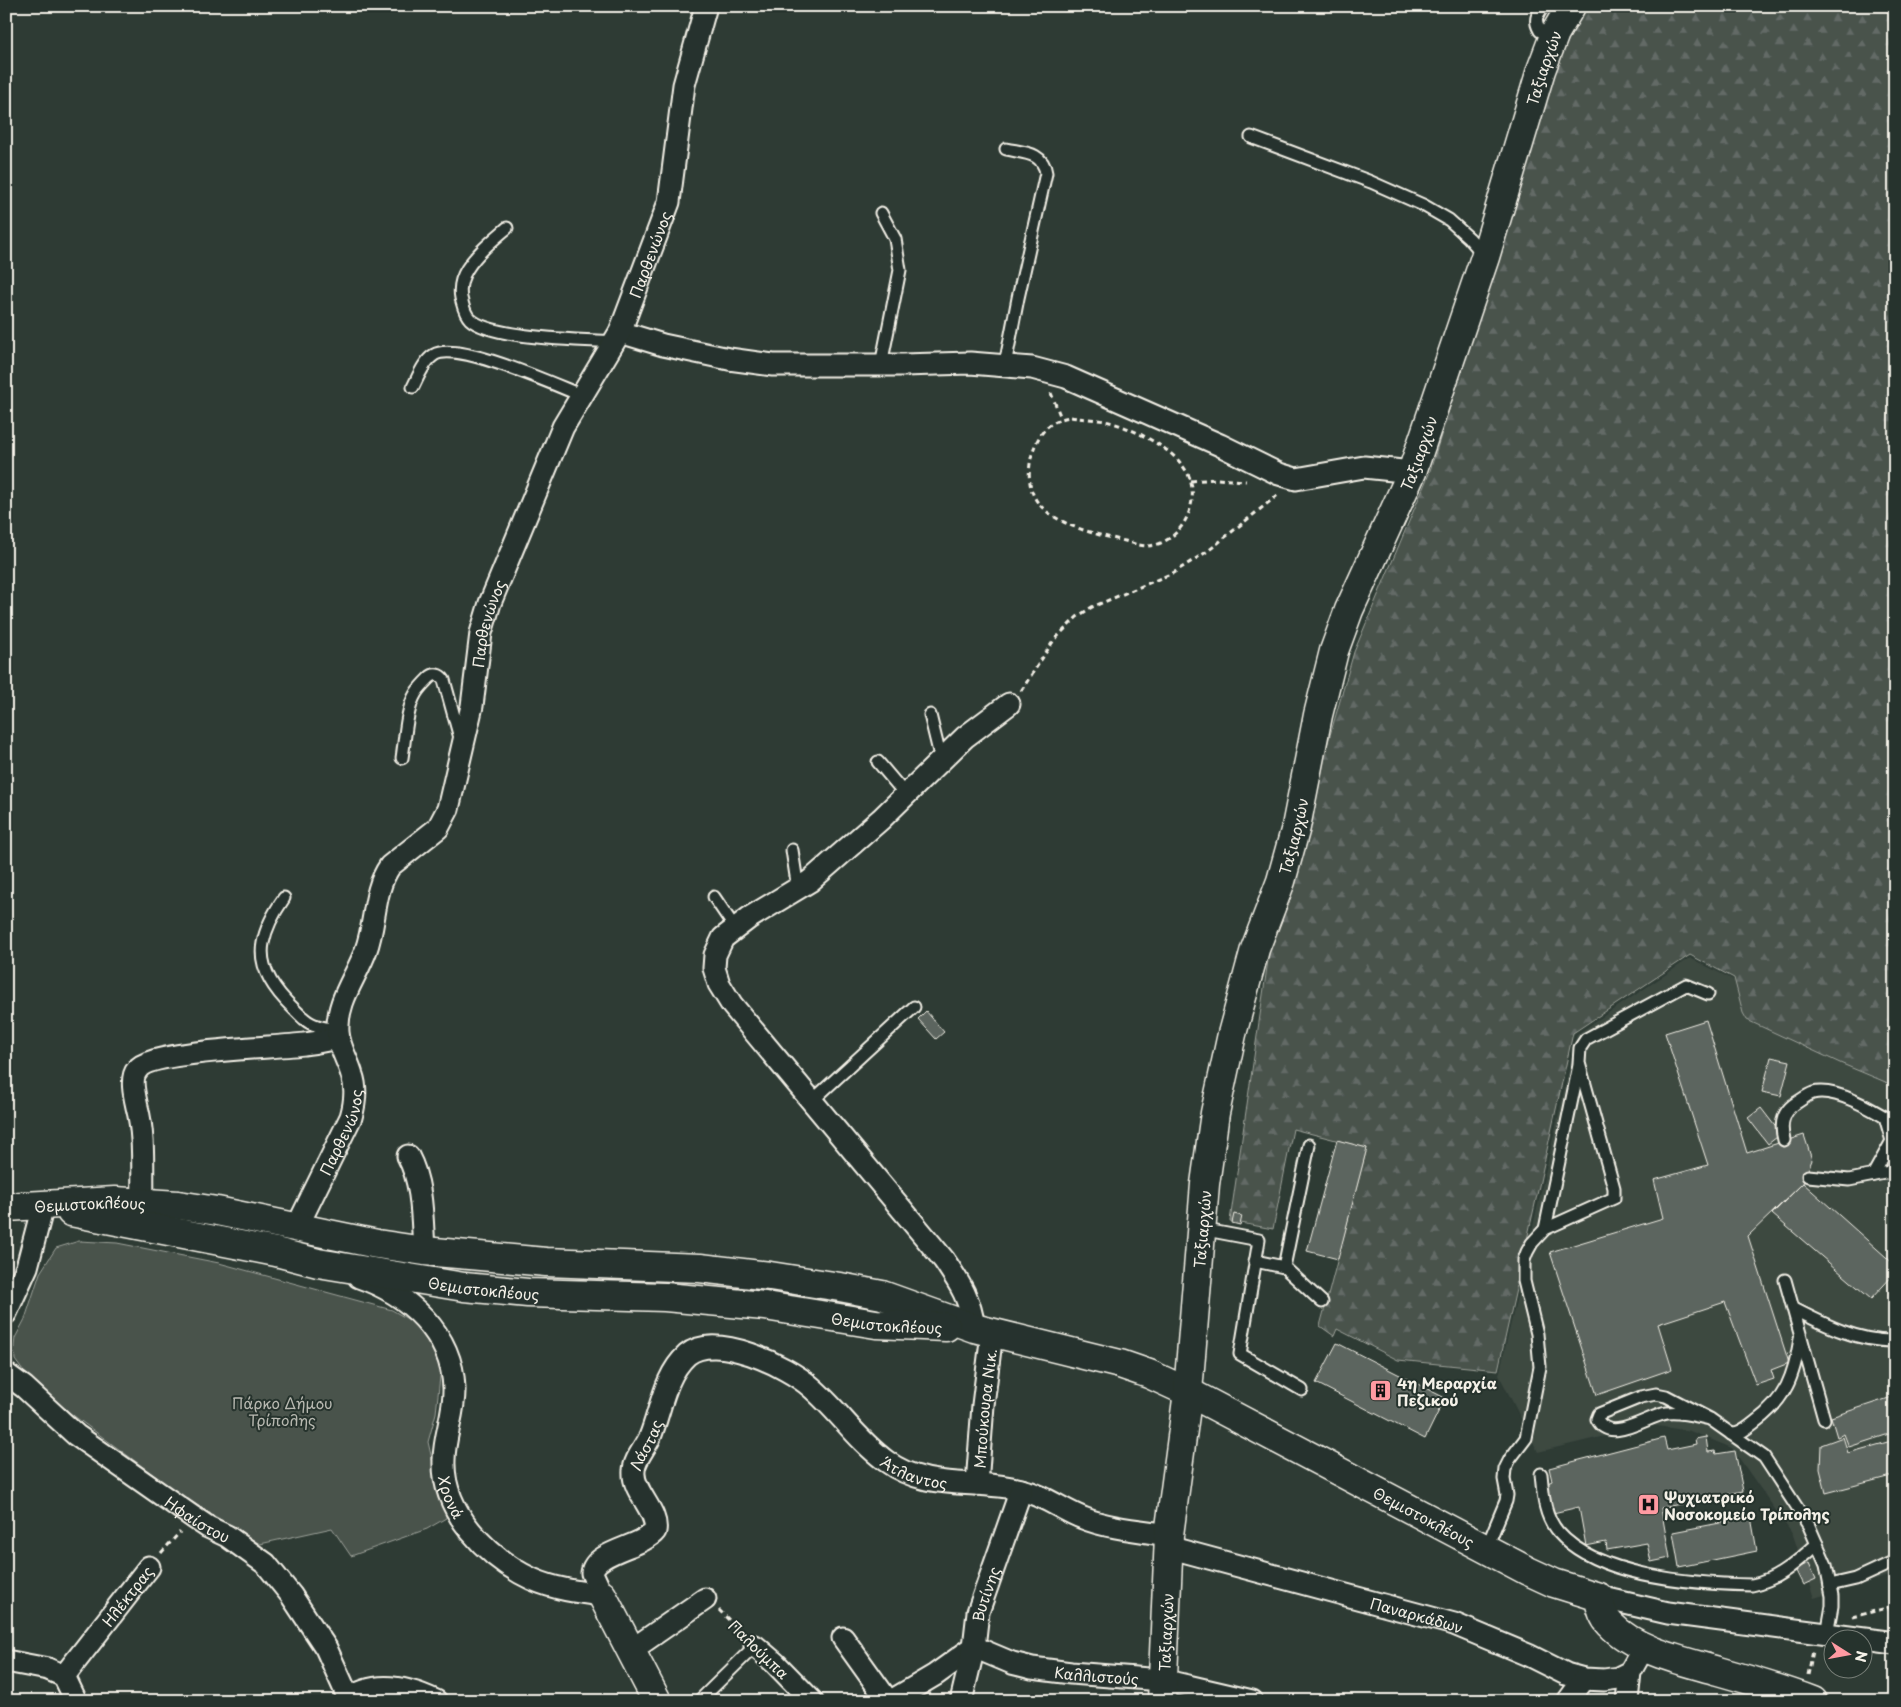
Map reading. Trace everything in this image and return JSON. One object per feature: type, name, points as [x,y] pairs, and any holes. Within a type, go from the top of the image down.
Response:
[{"type":"street","name":"Παρθενώνος","points":[[297,1227],[351,1117],[355,1103],[353,1076],[339,1044],[338,1034],[341,1005],[367,949],[381,885],[385,874],[397,860],[442,822],[448,810],[472,706],[481,633],[485,619],[563,427],[618,337],[671,194],[684,85],[706,6]]},
{"type":"street","name":"Ταξιαρχών","points":[[1162,1690],[1168,1541],[1188,1392],[1208,1158],[1222,1080],[1250,967],[1281,881],[1296,827],[1326,677],[1349,610],[1412,472],[1485,257],[1541,70],[1555,33],[1570,6]]},
{"type":"street","points":[[618,337],[729,360],[773,365],[970,363],[1032,368],[1066,377],[1220,445],[1279,474],[1296,479],[1364,467],[1412,472]]},
{"type":"street","name":"Μπούκουρα Νικ.","points":[[977,1484],[983,1404],[983,1330],[966,1296],[944,1260],[732,1005],[718,984],[714,968],[715,955],[723,938],[749,918],[810,882],[881,819],[965,737],[1009,704]]},
{"type":"street","points":[[142,1202],[140,1125],[134,1078],[137,1069],[148,1062],[175,1056],[305,1044],[338,1034]]},
{"type":"street","points":[[408,1156],[415,1168],[418,1180],[424,1251]]},
{"type":"street","name":"Θεμιστοκλέους","points":[[43,1206],[115,1201],[142,1202],[217,1210],[377,1244],[424,1251],[546,1262],[700,1268],[770,1276],[882,1295],[983,1330],[1120,1364],[1149,1374],[1188,1392],[1554,1582],[1599,1597],[1668,1613],[1895,1643]]},
{"type":"street","points":[[6,1207],[43,1206],[27,1267],[6,1313]]},
{"type":"street","name":"Θεμιστοκλέους","points":[[43,1206],[115,1222],[276,1252],[318,1263],[464,1287],[528,1293],[665,1297],[765,1306],[876,1324],[983,1330]]},
{"type":"street","name":"Χρονά","points":[[318,1263],[383,1287],[416,1309],[433,1326],[444,1345],[451,1367],[454,1388],[444,1460],[445,1478],[460,1515],[472,1532],[495,1555],[532,1579],[569,1590],[602,1595]]},
{"type":"street","name":"Άτλαντος","points":[[693,1350],[708,1346],[731,1348],[781,1367],[811,1387],[854,1434],[886,1462],[907,1472],[932,1482],[977,1484],[1021,1490],[1084,1518],[1168,1541]]},
{"type":"street","name":"Λάστας","points":[[602,1595],[592,1573],[594,1567],[617,1550],[652,1535],[656,1529],[655,1522],[636,1484],[634,1471],[651,1435],[671,1378],[679,1364],[693,1350]]},
{"type":"street","name":"Ηφαίστου","points":[[6,1374],[24,1387],[76,1435],[192,1517],[227,1536],[266,1564],[291,1595],[326,1648],[348,1700]]},
{"type":"street","name":"Βυτίνης","points":[[961,1701],[974,1647],[978,1612],[1021,1490]]},
{"type":"street","name":"Παναρκάδων","points":[[1168,1541],[1454,1624],[1528,1655],[1566,1674],[1584,1679],[1604,1680],[1618,1678],[1630,1672]]},
{"type":"street","name":"Ηλέκτρας","points":[[64,1676],[149,1567]]},
{"type":"street","points":[[602,1595],[657,1701]]},
{"type":"street","points":[[1599,1597],[1601,1611],[1609,1624],[1620,1634],[1644,1647],[1808,1699]]},
{"type":"street","points":[[630,1651],[705,1599]]},
{"type":"street","points":[[843,1638],[890,1701],[935,1675],[974,1647]]},
{"type":"street","name":"Παλούμπα","points":[[755,1646],[775,1663],[812,1701]]},
{"type":"street","name":"Καλλιστούς","points":[[974,1647],[1012,1663],[1032,1668],[1071,1673],[1162,1690],[1252,1701]]},
{"type":"street","points":[[1627,1701],[1630,1672],[1644,1647]]},
{"type":"street","points":[[6,1660],[48,1669],[64,1676],[76,1701]]},
{"type":"street","points":[[1568,1701],[1584,1679]]},
{"type":"street","points":[[348,1700],[370,1690],[393,1687],[416,1691],[436,1701]]},
{"type":"lane","points":[[1544,6],[1537,14],[1536,24],[1540,31],[1555,33]]},
{"type":"lane","points":[[1251,137],[1371,182],[1424,205],[1449,220],[1469,238],[1485,257]]},
{"type":"lane","points":[[1005,365],[1046,173],[1043,162],[1038,158],[1006,149]]},
{"type":"lane","points":[[881,213],[895,239],[900,270],[881,365]]},
{"type":"lane","points":[[507,228],[476,256],[466,270],[461,283],[460,294],[464,309],[469,318],[479,325],[496,330],[537,336],[618,337]]},
{"type":"lane","points":[[413,386],[420,372],[433,355],[448,351],[463,352],[511,367],[583,396]]},
{"type":"lane","points":[[402,758],[416,693],[431,676],[436,674],[444,680],[463,747]]},
{"type":"lane","points":[[930,715],[941,760]]},
{"type":"lane","points":[[878,762],[905,794]]},
{"type":"lane","points":[[792,850],[798,889]]},
{"type":"lane","points":[[714,897],[735,928]]},
{"type":"lane","points":[[284,898],[266,930],[263,944],[263,963],[280,996],[301,1016],[314,1025],[338,1034]]},
{"type":"lane","points":[[1545,1229],[1579,1063],[1580,1048],[1586,1039],[1686,986],[1708,994]]},
{"type":"lane","points":[[812,1101],[914,1007]]},
{"type":"lane","points":[[1486,1548],[1506,1501],[1505,1469],[1526,1438],[1540,1367],[1537,1334],[1524,1281],[1524,1260],[1532,1243],[1545,1229],[1614,1198],[1614,1188],[1579,1063]]},
{"type":"lane","points":[[1784,1140],[1781,1128],[1783,1116],[1793,1105],[1812,1094],[1828,1092],[1862,1105],[1890,1120],[1892,1141],[1873,1176]]},
{"type":"lane","points":[[1284,1267],[1309,1145]]},
{"type":"lane","points":[[1808,1176],[1849,1180],[1895,1171]]},
{"type":"lane","points":[[1201,1229],[1259,1240],[1240,1354],[1302,1390]]},
{"type":"lane","points":[[1255,1261],[1284,1267],[1322,1302]]},
{"type":"lane","points":[[1785,1280],[1824,1419]]},
{"type":"lane","points":[[1794,1309],[1824,1325],[1849,1333],[1883,1341],[1895,1341]]},
{"type":"lane","points":[[1731,1434],[1737,1434],[1760,1418],[1782,1396],[1791,1379],[1800,1334]]},
{"type":"lane","points":[[1710,1419],[1690,1414],[1670,1413],[1658,1415],[1627,1428],[1612,1430],[1604,1428],[1597,1419],[1599,1414],[1604,1411],[1656,1394],[1671,1398],[1710,1419],[1764,1457],[1809,1526],[1826,1565],[1832,1606],[1822,1633]]},
{"type":"lane","points":[[1541,1474],[1543,1498],[1549,1517],[1557,1531],[1569,1542],[1586,1552],[1606,1563],[1629,1571],[1675,1579],[1752,1585],[1764,1583],[1775,1578],[1817,1544]]},
{"type":"lane","points":[[1830,1584],[1856,1579],[1895,1561]]},
{"type":"lane","points":[[699,1701],[755,1646]]},
{"type":"path","points":[[1071,417],[1106,421],[1136,433],[1164,448],[1178,461],[1191,481],[1193,494],[1191,508],[1186,520],[1177,532],[1164,542],[1147,546],[1092,533],[1054,517],[1039,504],[1031,490],[1030,460],[1038,441],[1047,427],[1061,418],[1071,417]]},
{"type":"path","points":[[1009,704],[1025,686],[1054,640],[1077,617],[1092,608],[1173,573],[1208,551],[1296,479]]},
{"type":"path","name":"Ηλέκτρας","points":[[149,1567],[192,1517]]},
{"type":"path","name":"Παλούμπα","points":[[705,1599],[714,1605],[755,1646]]},
{"type":"path","points":[[1808,1699],[1822,1633]]},
{"type":"shaded area","points":[[1690,958],[1852,1039],[1895,1057],[1895,1574],[1814,1598],[1793,1535],[1732,1448],[1690,1431],[1651,1425],[1538,1452],[1499,1375],[1577,1034]]},
{"type":"green space","points":[[1586,6],[1895,6],[1895,1086],[1747,1020],[1743,1013],[1734,978],[1690,955],[1573,1033],[1498,1370],[1398,1360],[1337,1329],[1334,1336],[1320,1326],[1367,1148],[1293,1129],[1273,1229],[1230,1221],[1271,940],[1354,652],[1429,474],[1558,60]]},
{"type":"green space","name":"Πάρκο Δήμου Τρίπολης","points":[[79,1241],[117,1243],[219,1263],[392,1310],[425,1329],[441,1368],[436,1413],[428,1442],[438,1485],[447,1506],[446,1518],[427,1529],[351,1556],[332,1528],[260,1544],[181,1495],[47,1396],[26,1375],[15,1360],[15,1338],[25,1319],[40,1273],[56,1248]]},
{"type":"building","points":[[926,1011],[944,1032],[936,1039],[918,1019]]},
{"type":"building","points":[[1706,1020],[1747,1153],[1804,1135],[1812,1160],[1803,1183],[1748,1236],[1789,1363],[1771,1370],[1774,1379],[1756,1385],[1725,1302],[1658,1324],[1672,1369],[1597,1395],[1550,1252],[1663,1218],[1654,1180],[1708,1165],[1665,1033]]},
{"type":"building","points":[[1771,1057],[1790,1061],[1781,1096],[1762,1092]]},
{"type":"building","points":[[1761,1108],[1781,1134],[1768,1144],[1748,1118]]},
{"type":"building","points":[[1337,1140],[1367,1148],[1338,1259],[1307,1251]]},
{"type":"building","points":[[1803,1183],[1895,1265],[1895,1273],[1871,1299],[1772,1214]]},
{"type":"building","points":[[1234,1214],[1242,1216],[1240,1225],[1232,1223]]},
{"type":"building","name":"4η Μεραρχία Πεζικού","points":[[1337,1343],[1445,1398],[1425,1439],[1316,1383]]},
{"type":"building","points":[[1895,1396],[1895,1432],[1849,1447],[1844,1434],[1837,1437],[1831,1417]]},
{"type":"building","points":[[1706,1437],[1708,1452],[1715,1451],[1716,1454],[1735,1451],[1743,1491],[1661,1508],[1670,1558],[1651,1562],[1647,1543],[1607,1550],[1606,1542],[1586,1546],[1579,1507],[1553,1513],[1547,1494],[1548,1483],[1552,1481],[1549,1468],[1664,1438],[1667,1450],[1696,1444],[1695,1439]]},
{"type":"building","points":[[1843,1437],[1848,1453],[1895,1440],[1895,1475],[1826,1493],[1820,1469],[1821,1445]]},
{"type":"building","points":[[1751,1517],[1757,1551],[1679,1567],[1673,1532]]},
{"type":"building","points":[[1809,1563],[1816,1579],[1803,1585],[1795,1569]]},
{"type":"place","name":"4η Μεραρχία Πεζικού","points":[[1381,1391]]},
{"type":"place","name":"Ψυχιατρικό Νοσοκομείο Τρίπολης","points":[[1648,1505]]}]
